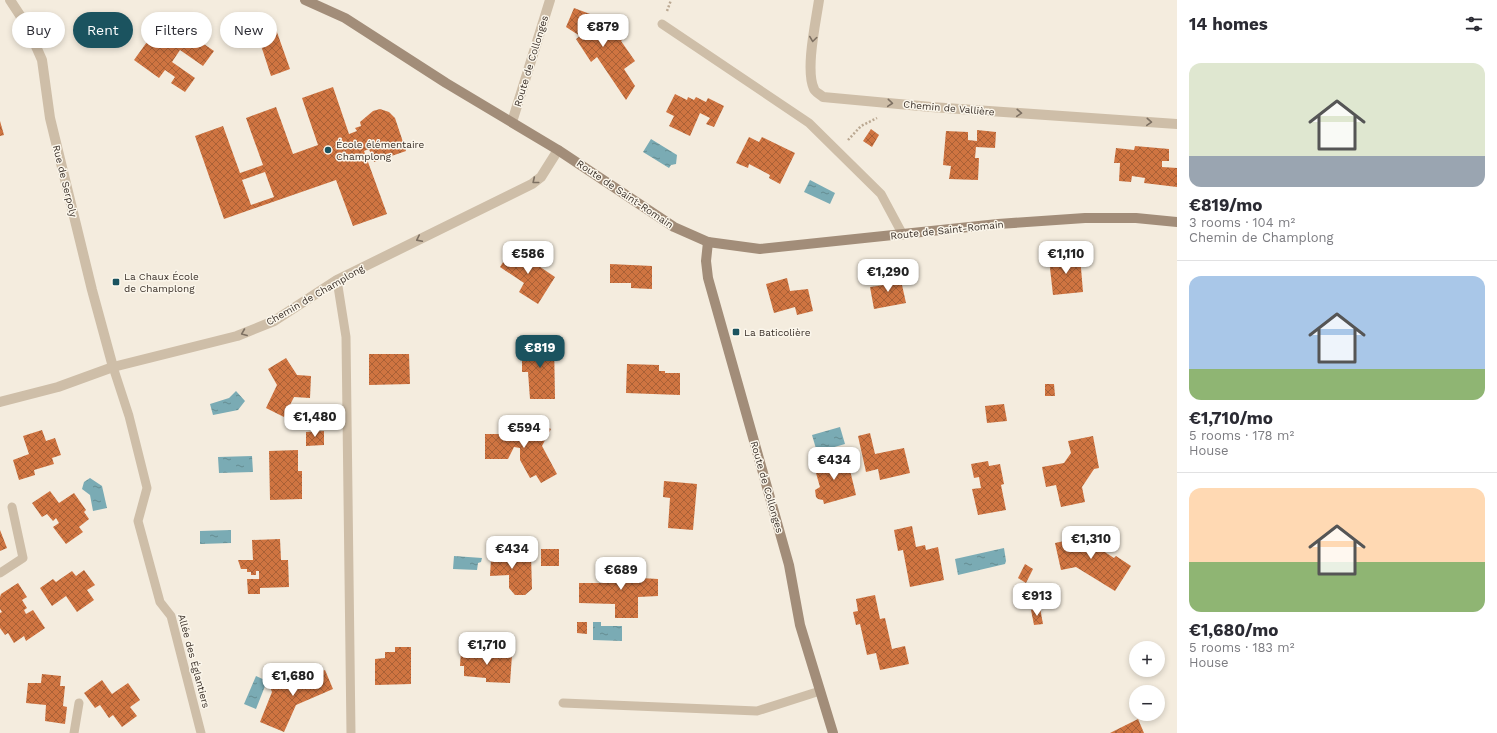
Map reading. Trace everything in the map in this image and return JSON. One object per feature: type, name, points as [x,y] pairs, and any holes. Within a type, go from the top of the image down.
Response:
[{"type":"main road","name":"Route de Saint-Romain","points":[[305,0],[345,18],[446,83],[558,150],[674,227],[708,242],[760,250],[998,224],[1085,218],[1136,218],[1177,222]]},
{"type":"main road","name":"Route de Collonges","points":[[708,242],[706,261],[708,278],[789,565],[800,625],[833,733]]},
{"type":"street","name":"Rue de Serpoly","points":[[10,0],[27,26],[42,60],[50,118],[92,290],[113,367]]},
{"type":"street","name":"Route de Collonges","points":[[512,122],[550,0]]},
{"type":"street","name":"Chemin de Vallière","points":[[819,0],[811,54],[811,82],[814,90],[823,97],[931,107],[1177,124]]},
{"type":"street","name":"Chemin de Champlong","points":[[0,402],[58,388],[113,367],[237,336],[274,321],[337,280],[532,184],[541,177],[558,150]]},
{"type":"lane","points":[[662,24],[809,123],[881,194],[903,234]]},
{"type":"lane","points":[[337,280],[346,337],[351,733]]},
{"type":"lane","name":"Allée des Églantiers","points":[[113,367],[129,416],[147,488],[138,521],[160,602],[172,616],[201,733]]},
{"type":"lane","points":[[0,573],[23,558],[12,507]]},
{"type":"lane","points":[[563,704],[757,711],[820,691]]},
{"type":"lane","points":[[74,733],[79,703]]},
{"type":"path","points":[[838,151],[861,126],[883,116]]},
{"type":"water","points":[[651,139],[677,155],[676,164],[671,165],[669,168],[643,152]]},
{"type":"water","points":[[810,180],[835,193],[830,204],[804,192]]},
{"type":"water","points":[[236,391],[245,401],[238,410],[213,415],[210,404],[229,398]]},
{"type":"water","points":[[840,427],[845,444],[817,452],[812,435]]},
{"type":"water","points":[[252,456],[253,472],[219,473],[218,457]]},
{"type":"water","points":[[90,478],[102,486],[107,508],[93,511],[90,495],[82,489],[84,482]]},
{"type":"water","points":[[231,530],[231,543],[200,544],[200,531]]},
{"type":"water","points":[[1004,548],[1005,564],[958,575],[955,559]]},
{"type":"water","points":[[454,556],[482,558],[481,562],[478,563],[477,570],[453,569]]},
{"type":"water","points":[[593,622],[601,622],[601,626],[622,626],[622,641],[593,640]]},
{"type":"water","points":[[256,676],[267,681],[256,709],[244,704]]},
{"type":"building","points":[[574,8],[598,17],[607,25],[616,38],[621,35],[623,39],[621,41],[635,61],[624,69],[635,86],[626,100],[597,57],[591,62],[576,39],[580,36],[566,27]]},
{"type":"building","points":[[277,32],[290,69],[271,76],[262,48],[277,48]]},
{"type":"building","points":[[143,48],[210,48],[214,51],[203,66],[180,50],[172,62],[195,78],[185,92],[171,83],[175,77],[165,70],[159,78],[134,60]]},
{"type":"building","name":"École élémentaire Champlong","points":[[333,87],[349,134],[357,131],[355,128],[361,126],[360,122],[373,111],[380,109],[389,112],[395,118],[406,151],[374,162],[369,149],[364,151],[387,214],[353,226],[336,180],[224,219],[195,136],[223,126],[240,173],[263,165],[246,118],[276,107],[293,154],[318,145],[302,98]],"holes":[[[265,172],[274,197],[251,205],[242,180]]]},
{"type":"building","points":[[675,94],[687,100],[688,97],[694,100],[696,97],[706,102],[708,98],[724,106],[714,127],[706,124],[710,118],[700,113],[690,136],[669,126],[674,116],[666,112]]},
{"type":"building","points":[[0,121],[4,135],[0,136]]},
{"type":"building","points":[[871,129],[879,135],[872,147],[863,141]]},
{"type":"building","points":[[977,130],[996,132],[995,148],[976,147],[975,158],[979,158],[978,180],[949,179],[951,166],[943,165],[946,131],[968,132],[968,140],[977,141]]},
{"type":"building","points":[[749,137],[759,142],[762,137],[795,153],[780,184],[769,178],[770,175],[749,164],[748,168],[736,163]]},
{"type":"building","points":[[1135,146],[1169,149],[1169,161],[1162,161],[1162,167],[1177,168],[1177,187],[1144,183],[1145,178],[1132,176],[1131,182],[1119,181],[1120,163],[1114,163],[1116,148],[1134,150]]},
{"type":"building","points":[[512,248],[555,277],[538,304],[519,292],[524,283],[500,267]]},
{"type":"building","points":[[1080,256],[1083,292],[1053,295],[1049,259]]},
{"type":"building","points":[[610,264],[652,266],[652,289],[631,288],[631,283],[610,283]]},
{"type":"building","points":[[900,276],[906,303],[874,309],[870,287],[884,285],[884,279]]},
{"type":"building","points":[[787,278],[790,291],[808,289],[813,311],[797,315],[795,307],[774,313],[766,284]]},
{"type":"building","points":[[522,342],[554,342],[555,399],[530,399],[528,372],[522,372]]},
{"type":"building","points":[[369,354],[409,354],[410,384],[369,385]]},
{"type":"building","points":[[286,358],[297,375],[311,376],[310,398],[294,397],[284,417],[266,408],[277,385],[268,369]]},
{"type":"building","points":[[627,364],[659,365],[659,371],[665,371],[665,373],[680,373],[680,395],[626,393]]},
{"type":"building","points":[[1045,384],[1054,384],[1055,396],[1045,396]]},
{"type":"building","points":[[1004,404],[1007,421],[987,423],[985,406]]},
{"type":"building","points":[[323,407],[323,426],[306,426],[306,408]]},
{"type":"building","points":[[530,417],[551,429],[542,446],[557,474],[541,483],[536,475],[530,478],[520,460],[520,448],[514,447],[508,459],[485,459],[485,434],[521,434]]},
{"type":"building","points":[[42,430],[46,441],[55,438],[61,455],[52,458],[54,464],[34,470],[35,475],[19,480],[13,460],[29,454],[23,436]]},
{"type":"building","points":[[324,431],[324,445],[306,446],[306,432]]},
{"type":"building","points":[[870,433],[875,454],[904,448],[910,473],[880,480],[878,469],[866,472],[858,436]]},
{"type":"building","points":[[1093,436],[1099,468],[1094,469],[1082,487],[1085,502],[1061,507],[1056,485],[1046,487],[1042,467],[1064,463],[1071,453],[1068,441]]},
{"type":"building","points":[[298,450],[298,471],[302,471],[302,499],[270,500],[269,451]]},
{"type":"building","points":[[847,458],[856,495],[824,504],[823,500],[816,497],[815,490],[820,487],[814,466]]},
{"type":"building","points":[[988,461],[989,466],[1000,464],[1004,484],[1001,485],[1006,510],[978,515],[972,489],[981,488],[979,477],[974,478],[971,464]]},
{"type":"building","points":[[664,481],[697,484],[693,530],[668,528],[670,498],[663,497]]},
{"type":"building","points":[[50,491],[59,503],[74,493],[86,510],[84,512],[89,519],[79,527],[83,532],[66,544],[53,527],[59,523],[56,518],[53,521],[47,514],[42,517],[32,503]]},
{"type":"building","points":[[912,526],[916,547],[925,545],[926,550],[938,547],[944,580],[910,587],[903,550],[898,551],[894,530]]},
{"type":"building","points":[[0,530],[7,548],[0,551]]},
{"type":"building","points":[[1088,530],[1091,543],[1114,558],[1116,556],[1131,566],[1115,591],[1076,567],[1061,570],[1055,543],[1069,540],[1068,534]]},
{"type":"building","points":[[280,539],[281,560],[288,560],[289,587],[260,588],[260,594],[248,594],[247,579],[259,579],[259,571],[256,571],[256,575],[251,575],[251,572],[247,572],[247,569],[241,569],[238,560],[253,560],[252,540]]},
{"type":"building","points":[[492,542],[502,543],[501,555],[531,556],[532,589],[525,595],[515,595],[509,588],[509,575],[490,576]]},
{"type":"building","points":[[541,549],[559,549],[559,566],[541,566]]},
{"type":"building","points":[[623,560],[641,561],[641,578],[658,579],[658,596],[638,597],[638,618],[615,618],[615,604],[579,603],[579,583],[620,583],[620,577],[622,577]]},
{"type":"building","points":[[1025,564],[1033,569],[1026,583],[1018,578]]},
{"type":"building","points":[[84,570],[95,585],[87,590],[94,600],[77,612],[66,596],[52,606],[40,588],[53,579],[56,582],[72,571],[76,576]]},
{"type":"building","points":[[18,583],[27,597],[22,600],[27,608],[24,610],[26,614],[33,610],[45,628],[26,641],[24,636],[14,643],[8,633],[5,635],[0,628],[0,613],[2,612],[0,609],[0,597],[1,594]]},
{"type":"building","points":[[875,595],[880,619],[885,618],[892,649],[905,646],[909,664],[880,670],[876,653],[867,655],[860,624],[856,625],[853,612],[858,611],[856,599]]},
{"type":"building","points":[[1040,608],[1043,624],[1034,625],[1031,610]]},
{"type":"building","points":[[577,622],[587,622],[587,634],[577,633]]},
{"type":"building","points":[[395,647],[411,647],[411,684],[375,685],[375,659],[385,658],[385,652],[395,652]]},
{"type":"building","points":[[461,651],[512,655],[510,683],[486,682],[486,678],[464,676],[464,666],[460,666]]},
{"type":"building","points":[[325,670],[333,689],[296,705],[284,732],[260,722],[272,692],[270,687],[310,671],[311,675]]},
{"type":"building","points":[[42,674],[61,676],[60,686],[65,686],[63,706],[67,707],[65,724],[45,721],[46,705],[26,703],[28,683],[41,683]]},
{"type":"building","points":[[102,680],[112,694],[128,683],[140,700],[130,707],[137,716],[122,727],[113,715],[109,718],[100,705],[95,708],[84,693]]},
{"type":"building","points":[[1134,721],[1139,721],[1144,733],[1110,733]]},
{"type":"place","name":"École élémentaire Champlong","points":[[328,150]]},
{"type":"place","name":"La Chaux École de Champlong","points":[[116,282]]},
{"type":"place","name":"La Baticolière","points":[[736,332]]}]
